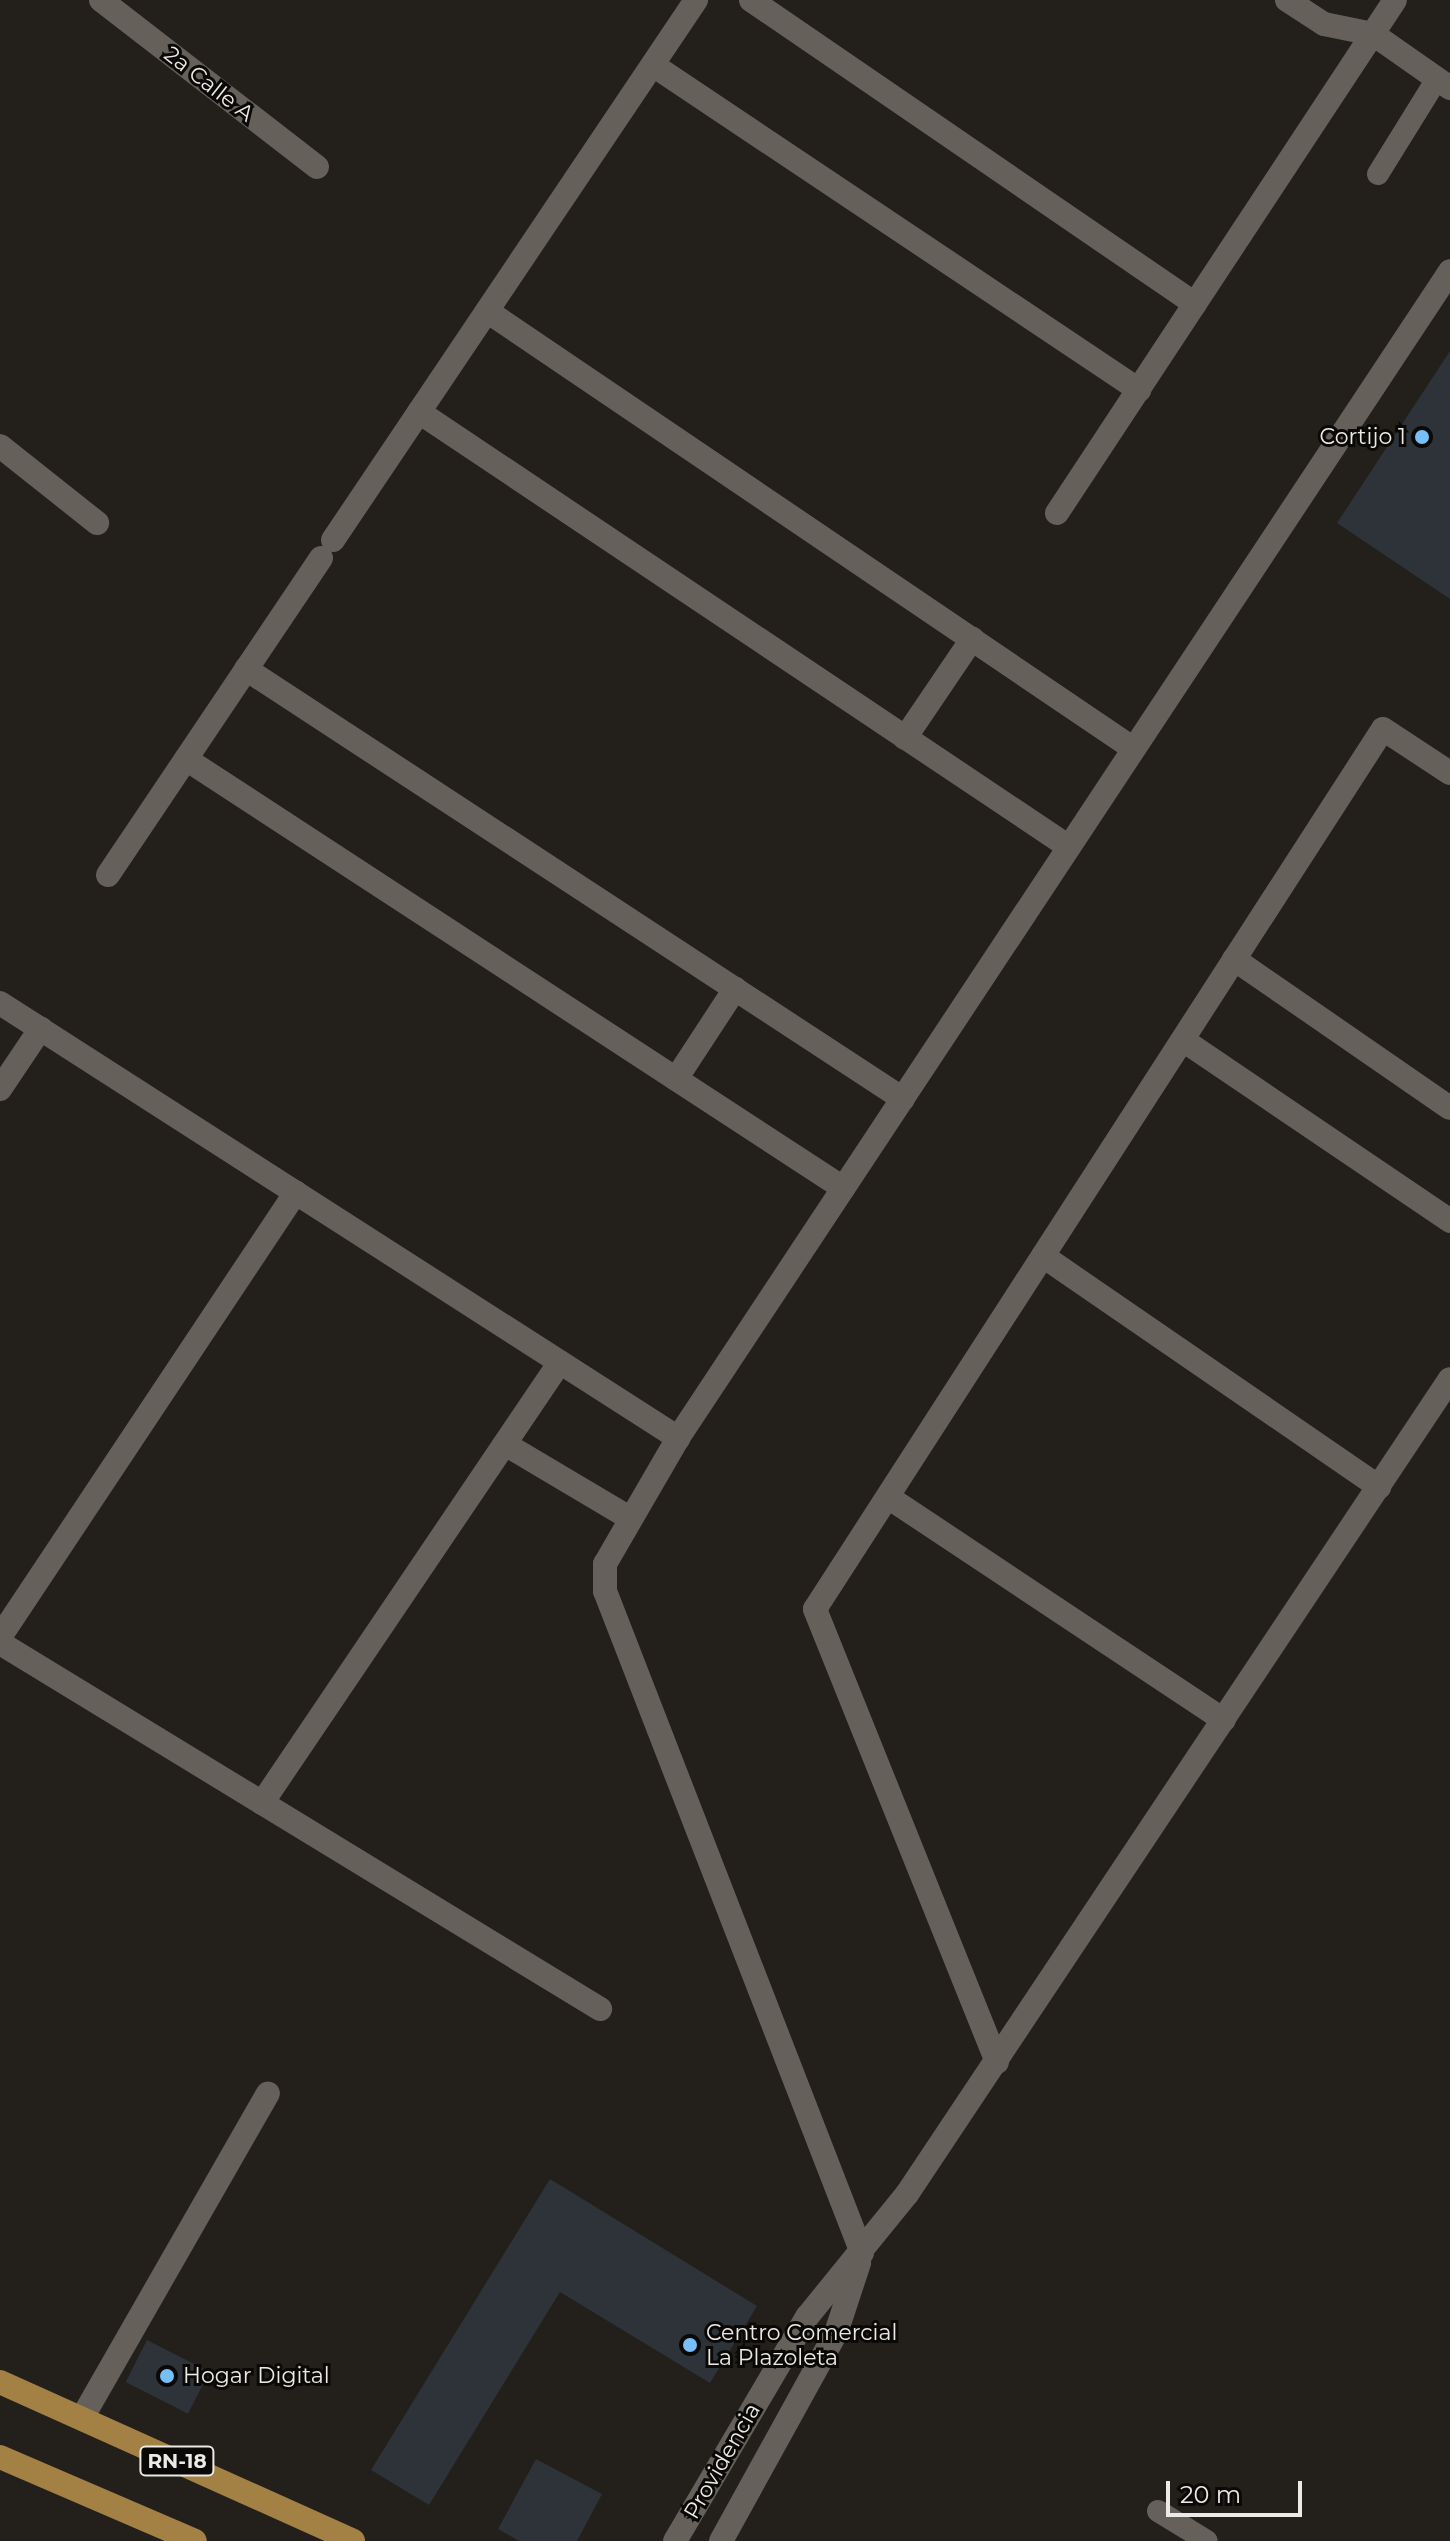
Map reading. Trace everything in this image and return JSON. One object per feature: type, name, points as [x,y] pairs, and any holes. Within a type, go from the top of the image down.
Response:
[{"type":"main road","name":"RN-18","points":[[0,2382],[353,2541]]},
{"type":"main road","points":[[0,2457],[195,2541]]},
{"type":"street","name":"2a Calle A","points":[[101,0],[317,167]]},
{"type":"street","points":[[108,875],[696,0]]},
{"type":"street","points":[[751,0],[1195,304]]},
{"type":"street","points":[[1287,0],[1324,24],[1373,34],[1444,84]]},
{"type":"street","points":[[1057,513],[1395,0]]},
{"type":"street","points":[[653,65],[1139,390]]},
{"type":"street","points":[[862,2253],[605,1591],[605,1564],[628,1517],[678,1438],[1450,271]]},
{"type":"street","points":[[487,311],[1134,749]]},
{"type":"street","points":[[419,412],[1069,847]]},
{"type":"street","points":[[0,446],[97,523]]},
{"type":"street","points":[[905,738],[972,639]]},
{"type":"street","points":[[246,669],[903,1099]]},
{"type":"street","points":[[997,2062],[815,1609],[1383,729],[1450,773]]},
{"type":"street","points":[[186,759],[843,1188]]},
{"type":"street","points":[[1234,959],[1450,1108]]},
{"type":"street","points":[[676,1079],[735,989]]},
{"type":"street","points":[[0,1003],[678,1438]]},
{"type":"street","points":[[0,1089],[41,1028]]},
{"type":"street","points":[[1183,1040],[1450,1221]]},
{"type":"street","points":[[296,1192],[0,1640],[600,2009]]},
{"type":"street","points":[[1043,1256],[1379,1487]]},
{"type":"street","points":[[262,1803],[560,1362]]},
{"type":"street","points":[[862,2253],[997,2062],[1450,1379]]},
{"type":"street","points":[[505,1444],[628,1517]]},
{"type":"street","points":[[888,1497],[1224,1720]]},
{"type":"street","points":[[82,2418],[268,2093]]},
{"type":"street","name":"Providencia","points":[[675,2541],[807,2317],[862,2253]]},
{"type":"street","name":"Providencia","points":[[721,2541],[836,2333],[862,2253]]},
{"type":"lane","points":[[1378,174],[1444,84]]},
{"type":"lane","points":[[1158,2511],[1207,2541]]},
{"type":"building","name":"Cortijo 1","points":[[1450,351],[1450,599],[1337,523]]},
{"type":"building","name":"Centro Comercial La Plazoleta","points":[[550,2179],[757,2306],[710,2383],[560,2292],[429,2505],[371,2470]]},
{"type":"building","name":"Hogar Digital","points":[[147,2340],[209,2372],[188,2414],[126,2382]]},
{"type":"building","points":[[536,2459],[602,2494],[577,2541],[519,2541],[498,2529]]},
{"type":"place","name":"Cortijo 1","points":[[1422,437]]},
{"type":"place","name":"Centro Comercial La Plazoleta","points":[[690,2345]]},
{"type":"place","name":"Hogar Digital","points":[[167,2376]]}]
